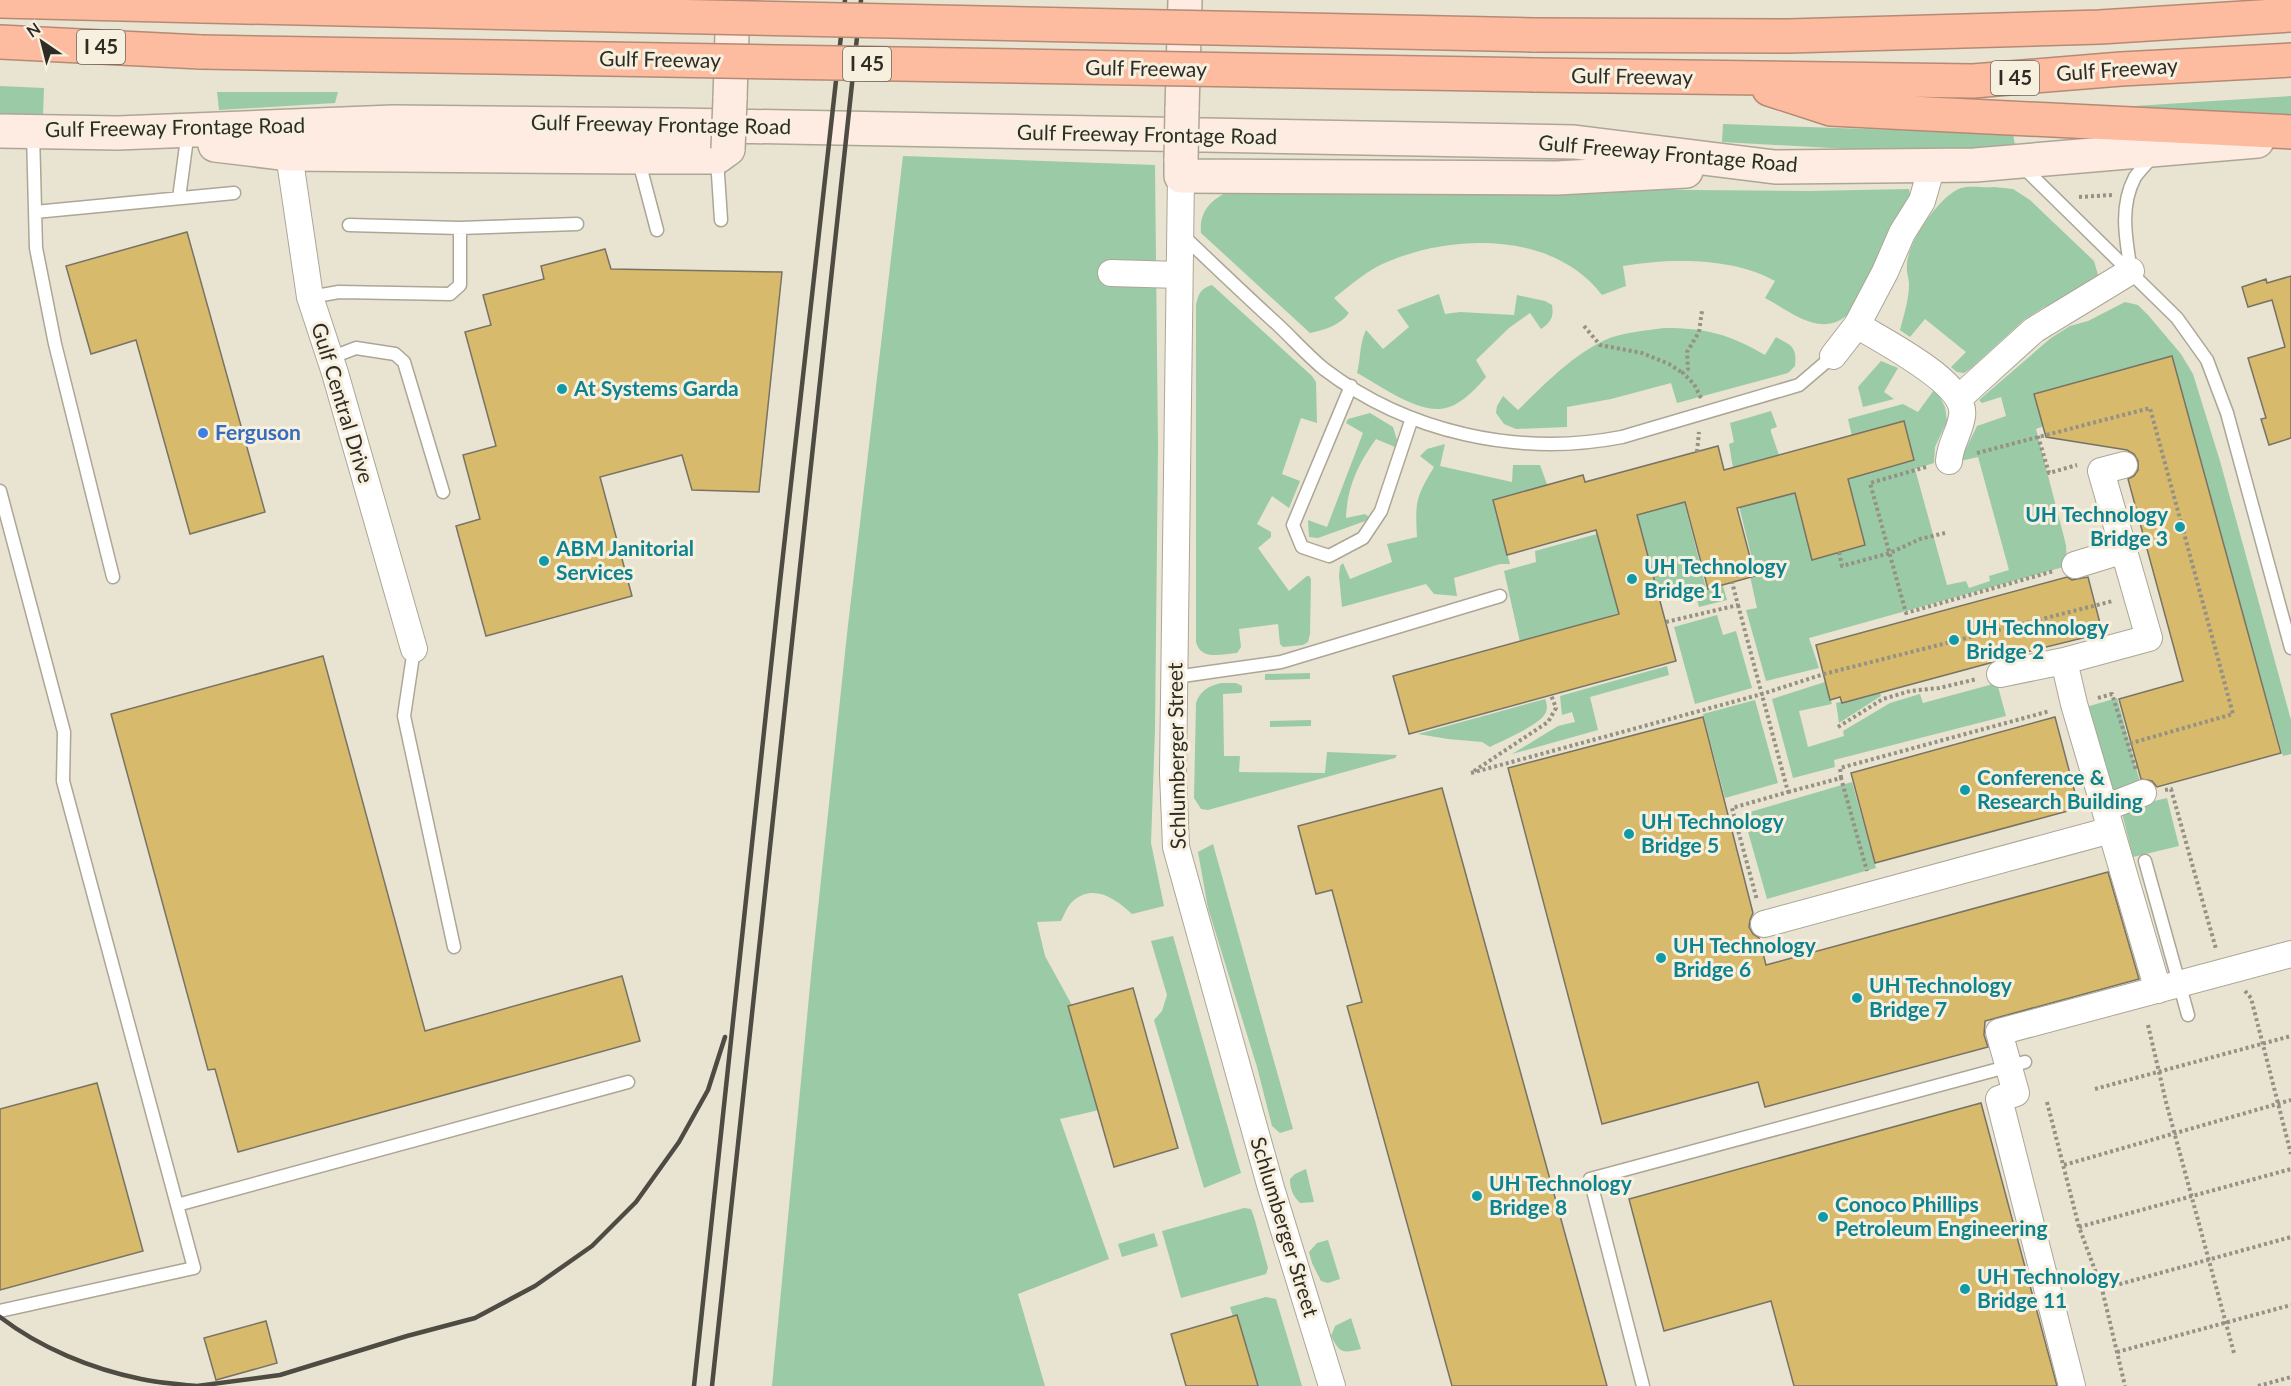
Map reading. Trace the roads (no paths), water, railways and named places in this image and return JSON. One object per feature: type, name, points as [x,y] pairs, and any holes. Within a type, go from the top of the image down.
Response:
[{"type":"highway","name":"Gulf Freeway","points":[[0,1],[1533,36],[1789,36],[2100,27],[2291,15]]},
{"type":"highway","name":"Gulf Freeway","points":[[0,42],[201,52],[1738,79],[1973,81],[2121,69],[2291,60]]},
{"type":"highway","points":[[1738,79],[1831,109],[2291,132]]},
{"type":"main road","points":[[188,136],[289,154],[637,157],[723,153],[730,99],[733,0]]},
{"type":"main road","points":[[1185,0],[1181,168],[1557,178],[1775,167]]},
{"type":"main road","name":"Gulf Freeway Frontage Road","points":[[0,131],[188,136],[393,122],[677,125],[1574,142],[1775,167],[1932,166],[2291,138]]},
{"type":"street","name":"Gulf Central Drive","points":[[289,154],[310,297],[330,358],[414,649]]},
{"type":"street","points":[[1833,356],[1857,325],[1885,272],[1902,233],[1922,201],[1932,166]]},
{"type":"street","name":"Schlumberger Street","points":[[1181,168],[1173,773],[1176,847],[1271,1188],[1332,1386]]},
{"type":"street","points":[[1959,399],[2034,330],[2131,271]]},
{"type":"street","points":[[1111,273],[1179,275]]},
{"type":"street","points":[[1857,325],[1929,369],[1948,385],[1959,399],[1963,415],[1950,448],[1949,460]]},
{"type":"street","points":[[2000,674],[2064,661],[2149,638],[2101,471],[2124,465]]},
{"type":"street","points":[[2075,565],[2124,550]]},
{"type":"street","points":[[2064,661],[2074,704],[2108,819],[2169,987]]},
{"type":"street","points":[[1764,924],[1873,893],[2108,819],[2143,793]]},
{"type":"street","points":[[2072,1386],[1999,1099],[2016,1094],[2017,1064],[1999,1032],[2291,954]]},
{"type":"lane","points":[[33,132],[36,248],[55,345],[113,577]]},
{"type":"lane","points":[[179,198],[188,136]]},
{"type":"lane","points":[[2131,271],[2124,228],[2126,207],[2135,177],[2159,149]]},
{"type":"lane","points":[[721,220],[723,153]]},
{"type":"lane","points":[[637,157],[657,230]]},
{"type":"lane","points":[[2017,161],[2177,318],[2211,368],[2227,413],[2291,648]]},
{"type":"lane","points":[[34,212],[234,193]]},
{"type":"lane","points":[[349,225],[459,228],[577,224]]},
{"type":"lane","points":[[310,297],[339,292],[450,294],[460,285],[459,228]]},
{"type":"lane","points":[[1180,233],[1324,369],[1388,409],[1430,426],[1471,436],[1531,444],[1600,441],[1622,437],[1799,385],[1833,356]]},
{"type":"lane","points":[[330,358],[356,348],[395,354],[404,362],[443,492]]},
{"type":"lane","points":[[1351,386],[1293,525],[1302,547],[1329,556],[1363,538],[1381,511],[1412,418]]},
{"type":"lane","points":[[0,490],[64,732],[63,781],[194,1268],[0,1311]]},
{"type":"lane","points":[[1174,677],[1281,662],[1500,596]]},
{"type":"lane","points":[[414,649],[404,716],[454,947]]},
{"type":"lane","points":[[2145,861],[2169,987],[2188,1015]]},
{"type":"lane","points":[[1643,1386],[1590,1179],[2017,1064]]},
{"type":"lane","points":[[177,1205],[628,1082]]},
{"type":"railway","points":[[694,1386],[845,0]]},
{"type":"railway","points":[[712,1386],[861,0]]},
{"type":"railway","points":[[197,1386],[280,1375],[407,1336],[475,1318],[535,1286],[592,1246],[636,1202],[679,1142],[708,1090],[725,1037]]},
{"type":"railway","points":[[0,1317],[49,1348],[85,1363],[141,1379],[197,1386]]},
{"type":"place","name":"At Systems Garda","points":[[562,389]]},
{"type":"place","name":"Ferguson","points":[[203,433]]},
{"type":"place","name":"UH Technology Bridge 3","points":[[2180,527]]},
{"type":"place","name":"ABM Janitorial Services","points":[[544,561]]},
{"type":"place","name":"UH Technology Bridge 1","points":[[1632,579]]},
{"type":"place","name":"UH Technology Bridge 2","points":[[1954,640]]},
{"type":"place","name":"Conference & Research Building","points":[[1965,790]]},
{"type":"place","name":"UH Technology Bridge 5","points":[[1629,834]]},
{"type":"place","name":"UH Technology Bridge 6","points":[[1661,958]]},
{"type":"place","name":"UH Technology Bridge 7","points":[[1857,998]]},
{"type":"place","name":"UH Technology Bridge 8","points":[[1477,1196]]},
{"type":"place","name":"Conoco Phillips Petroleum Engineering","points":[[1823,1217]]},
{"type":"place","name":"UH Technology Bridge 11","points":[[1965,1289]]}]
